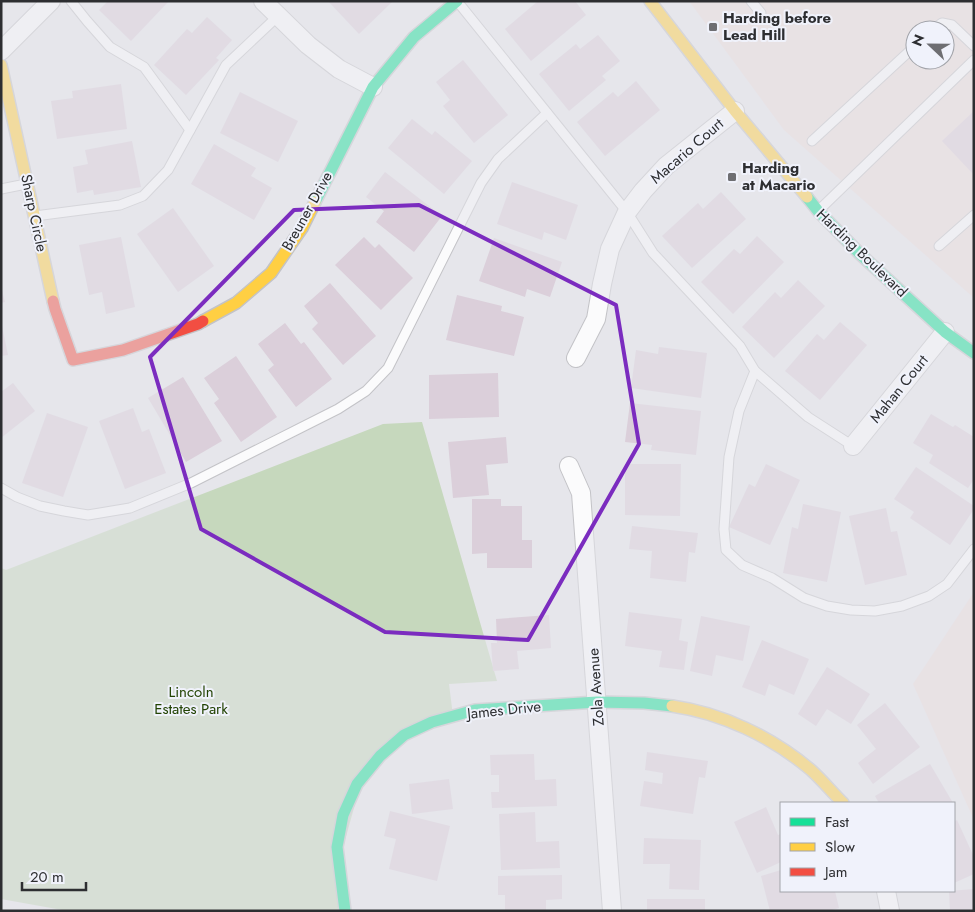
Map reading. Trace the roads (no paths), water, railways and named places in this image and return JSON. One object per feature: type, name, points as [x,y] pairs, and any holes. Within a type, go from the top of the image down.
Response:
[{"type":"street","points":[[1,51],[51,1]]},
{"type":"street","points":[[263,1],[308,45],[339,69],[373,87]]},
{"type":"street","name":"Breuner Drive","points":[[73,360],[123,350],[198,324],[236,304],[271,273],[302,228],[373,87],[414,37],[457,1]]},
{"type":"street","name":"Harding Boulevard","points":[[650,1],[735,110],[818,211],[860,254],[945,332],[974,353]]},
{"type":"street","name":"Sharp Circle","points":[[1,64],[56,309],[73,360]]},
{"type":"street","name":"Macario Court","points":[[576,358],[596,319],[610,249],[627,212],[666,166],[735,110]]},
{"type":"street","name":"Mahan Court","points":[[853,446],[945,332]]},
{"type":"street","name":"Zola Avenue","points":[[569,466],[581,493],[612,911]]},
{"type":"street","name":"James Drive","points":[[345,911],[337,846],[343,815],[356,784],[380,756],[404,735],[432,722],[476,710],[597,702],[644,703],[685,708],[730,721],[770,740],[811,770],[841,802]]},
{"type":"street","points":[[886,892],[890,911]]},
{"type":"lane","points":[[71,1],[110,47],[144,67],[190,130]]},
{"type":"lane","points":[[457,1],[627,212],[653,253],[740,346],[754,370],[808,417],[853,446]]},
{"type":"lane","points":[[751,1],[761,13]]},
{"type":"lane","points":[[35,216],[120,205],[143,196],[168,170],[226,65],[278,16]]},
{"type":"lane","points":[[955,28],[974,46]]},
{"type":"lane","points":[[812,141],[905,55]]},
{"type":"lane","points":[[818,211],[974,60]]},
{"type":"lane","points":[[1,488],[17,498],[40,506],[88,516],[130,508],[191,483],[338,409],[366,392],[388,368],[482,183],[498,159],[547,113]]},
{"type":"lane","points":[[1,189],[28,184]]},
{"type":"lane","points":[[939,246],[974,215]]},
{"type":"lane","points":[[754,370],[739,411],[729,457],[724,530],[726,550],[742,565],[772,578],[804,598],[827,606],[875,611],[902,606],[929,596],[947,584],[974,549]]},
{"type":"place","name":"Harding before Lead Hill","points":[[713,27]]},
{"type":"place","name":"Harding at Macario","points":[[732,177]]},
{"type":"park label","name":"Lincoln Estates Park","points":[[191,700]]}]
